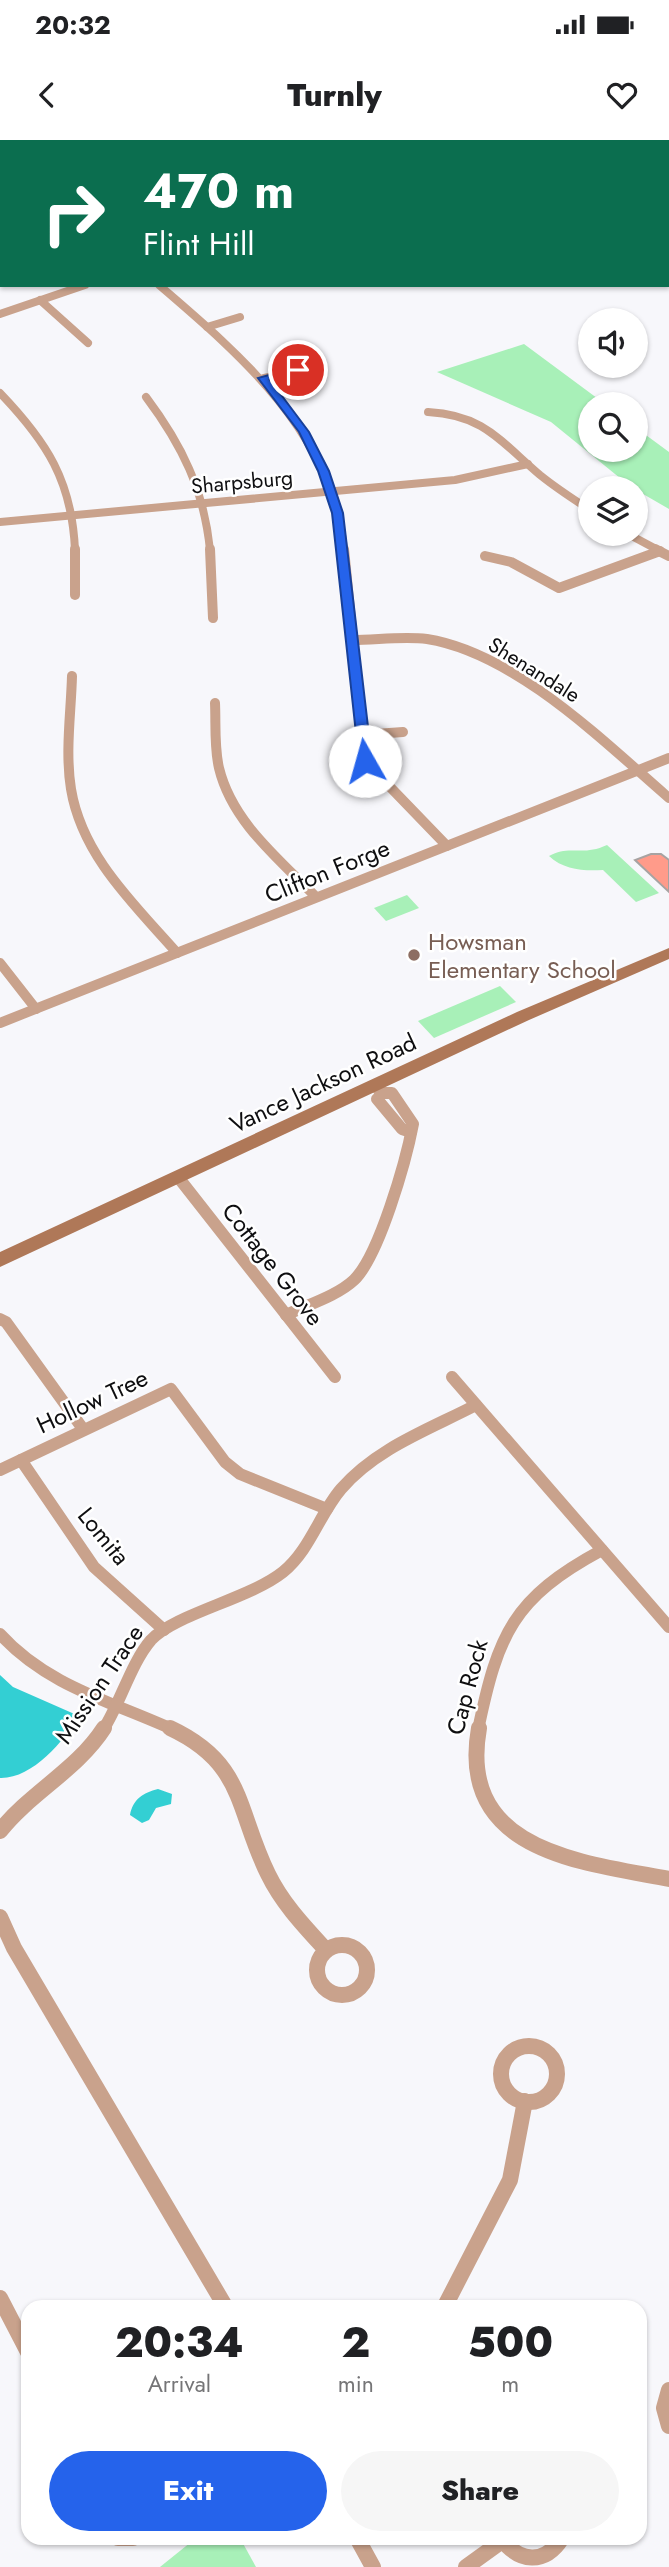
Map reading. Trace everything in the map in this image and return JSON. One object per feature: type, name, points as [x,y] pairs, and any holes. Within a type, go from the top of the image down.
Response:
[{"type":"main road","name":"Vance Jackson Road","points":[[0,1260],[178,1177],[378,1093],[523,1016],[669,953]]},
{"type":"street","points":[[0,314],[79,287]]},
{"type":"street","points":[[161,287],[264,378],[304,432],[330,491],[343,538],[365,761],[447,846]]},
{"type":"street","points":[[40,300],[88,343]]},
{"type":"street","points":[[207,327],[240,317]]},
{"type":"street","points":[[264,378],[298,370]]},
{"type":"street","points":[[0,393],[37,433],[65,483],[76,541],[75,595]]},
{"type":"street","points":[[146,397],[166,423],[188,461],[204,503],[211,538],[213,618]]},
{"type":"street","points":[[428,412],[449,414],[485,425],[503,437],[528,464],[578,501]]},
{"type":"street","name":"Sharpsburg","points":[[0,522],[476,477],[528,464]]},
{"type":"street","points":[[648,545],[665,554]]},
{"type":"street","points":[[485,556],[510,562],[559,588],[665,554]]},
{"type":"street","name":"Shenandale","points":[[352,640],[426,639],[472,652],[554,699],[669,798]]},
{"type":"street","points":[[72,676],[70,763],[77,815],[103,867],[177,953]]},
{"type":"street","points":[[215,703],[218,766],[230,799],[252,830],[316,897]]},
{"type":"street","points":[[362,735],[403,732]]},
{"type":"street","name":"Clifton Forge","points":[[0,1023],[669,758]]},
{"type":"street","points":[[0,963],[36,1009]]},
{"type":"street","points":[[286,1315],[351,1283],[366,1266],[408,1151],[413,1124],[402,1104],[392,1093],[378,1093],[371,1106],[381,1116],[392,1116],[402,1129],[411,1132]]},
{"type":"street","name":"Cottage Grove","points":[[178,1177],[335,1377]]},
{"type":"street","points":[[0,1319],[6,1322],[83,1429]]},
{"type":"street","points":[[452,1377],[669,1627]]},
{"type":"street","name":"Hollow Tree","points":[[0,1470],[171,1389],[225,1462],[240,1474],[327,1509]]},
{"type":"street","name":"Mission Trace","points":[[0,1831],[26,1802],[87,1751],[118,1706],[151,1640],[164,1630],[235,1602],[287,1570],[304,1549],[341,1490],[364,1466],[476,1405]]},
{"type":"street","name":"Lomita","points":[[21,1460],[94,1567],[164,1630]]},
{"type":"street","name":"Cap Rock","points":[[602,1550],[544,1585],[512,1622],[492,1668],[473,1746],[474,1767],[481,1788],[498,1817],[515,1833],[536,1846],[559,1855],[669,1880]]},
{"type":"street","points":[[0,1634],[10,1648],[33,1667],[185,1735],[219,1762],[233,1785],[264,1867],[277,1891],[326,1950]]},
{"type":"street","points":[[0,1917],[14,1948],[221,2300]]},
{"type":"street","points":[[447,2300],[510,2180],[517,2156],[525,2101]]},
{"type":"street","points":[[0,2298],[21,2339]]},
{"type":"street","points":[[669,2390],[664,2408],[669,2426]]},
{"type":"street","points":[[361,2545],[373,2567]]},
{"type":"street","points":[[466,2567],[494,2545]]},
{"type":"street","points":[[507,2545],[515,2554],[532,2560],[549,2555],[557,2545]]},
{"type":"green space","points":[[524,344],[589,392],[578,392],[578,444],[551,422],[437,372]]},
{"type":"green space","points":[[648,437],[669,452],[669,509],[648,497],[648,476],[617,476],[600,462],[648,462]]},
{"type":"green space","points":[[607,845],[659,893],[636,902],[603,870],[574,869],[549,856],[563,851],[590,850]]},
{"type":"green space","points":[[407,895],[419,908],[386,921],[374,908]]},
{"type":"green space","points":[[500,986],[516,1002],[434,1038],[418,1021]]},
{"type":"green space","points":[[187,2545],[244,2545],[256,2567],[160,2567]]},
{"type":"water","points":[[0,1675],[13,1687],[79,1716],[46,1757],[24,1772],[0,1778]]},
{"type":"water","points":[[158,1789],[172,1794],[171,1804],[156,1808],[149,1820],[142,1823],[130,1815],[140,1798]]},
{"type":"building","points":[[651,854],[661,854],[669,860],[669,892],[635,860]]},
{"type":"place","name":"Howsman Elementary School","points":[[414,955]]},
{"type":"route","points":[[298,370],[264,378],[289,410],[314,450],[338,513],[343,538],[365,761]]}]
